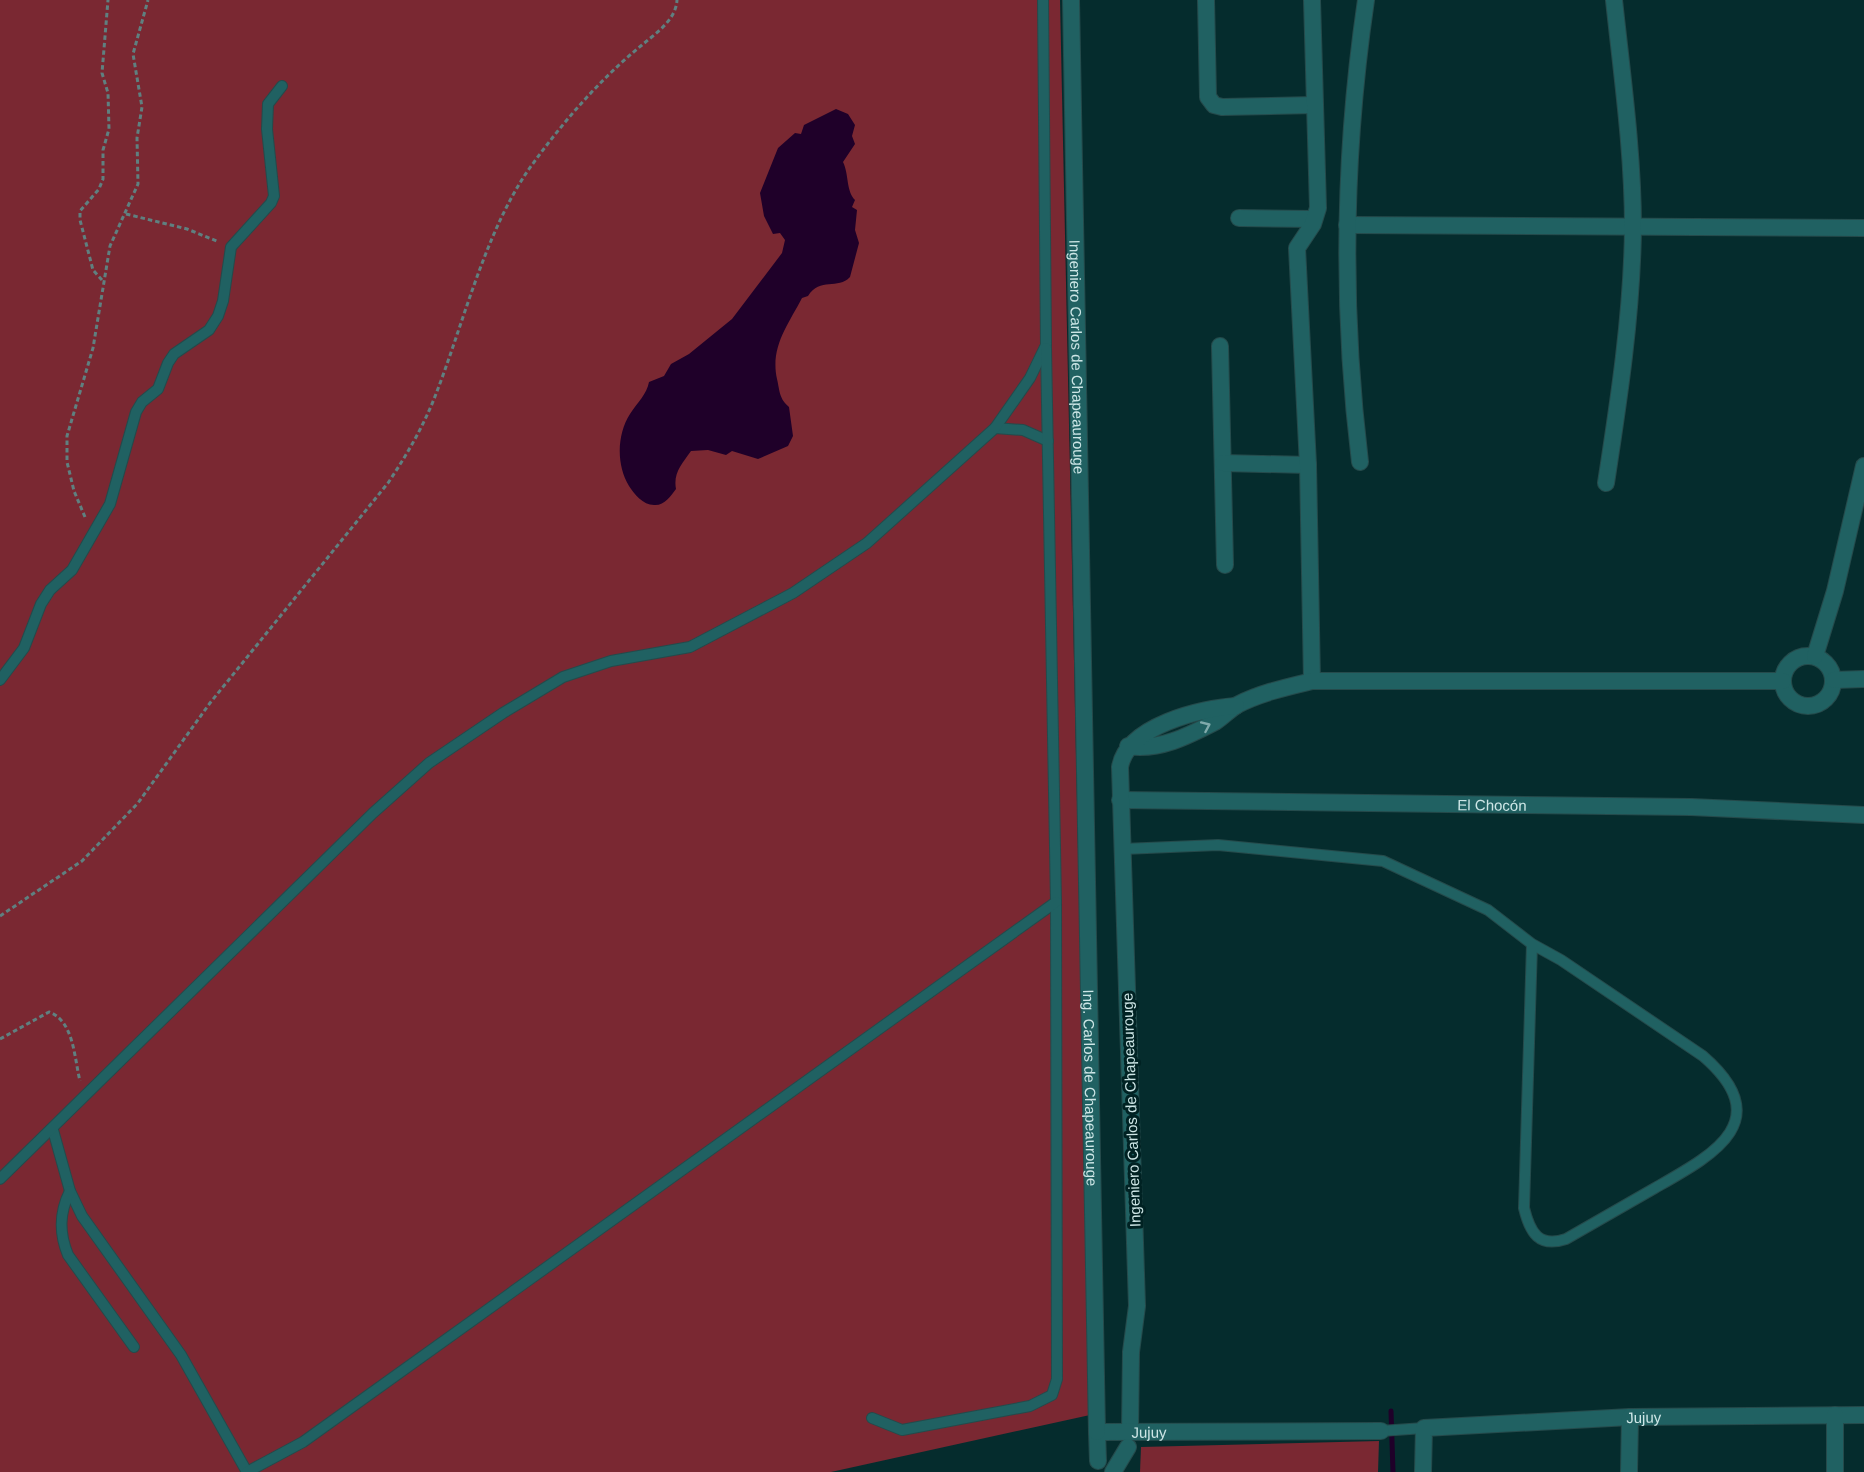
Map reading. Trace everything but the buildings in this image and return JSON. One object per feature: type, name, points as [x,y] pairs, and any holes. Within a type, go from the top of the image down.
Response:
[{"type":"street","name":"Ingeniero Carlos de Chapeaurouge","points":[[1071,0],[1084,713]]},
{"type":"street","points":[[1206,0],[1208,97],[1214,105],[1222,107],[1314,105]]},
{"type":"street","points":[[1312,0],[1318,208],[1296,248],[1308,465],[1312,681],[1783,681]]},
{"type":"street","points":[[1360,462],[1346,296],[1347,225],[1356,70],[1366,0]]},
{"type":"street","points":[[1606,483],[1629,311],[1633,227],[1627,122],[1614,0]]},
{"type":"street","points":[[1239,218],[1314,219]]},
{"type":"street","points":[[1347,225],[1864,228]]},
{"type":"street","points":[[1220,346],[1225,565]]},
{"type":"street","points":[[1223,463],[1308,465]]},
{"type":"street","points":[[1815,656],[1841,568],[1864,466]]},
{"type":"street","points":[[1806,655],[1815,656],[1828,665],[1834,680],[1828,696],[1814,705],[1806,706],[1791,699],[1786,693],[1783,681],[1790,662],[1806,655]]},
{"type":"street","points":[[1834,680],[1864,679]]},
{"type":"street","name":"Ingeniero Carlos de Chapeaurouge","points":[[1135,1437],[1131,1352],[1137,1306],[1123,849],[1119,794],[1122,756],[1128,746],[1154,728],[1211,708],[1236,706],[1262,695],[1312,681]]},
{"type":"street","name":"Ing. Carlos de Chapeaurouge","points":[[1084,713],[1098,1461]]},
{"type":"street","name":"El Chocón","points":[[1119,794],[1691,807],[1864,815]]},
{"type":"street","name":"Jujuy","points":[[1424,1428],[1630,1417],[1864,1414]]},
{"type":"street","points":[[1835,1415],[1835,1472]]},
{"type":"street","points":[[1629,1472],[1630,1417]]},
{"type":"street","points":[[1423,1472],[1424,1428]]},
{"type":"street","name":"Jujuy","points":[[1097,1432],[1135,1437],[1381,1431]]},
{"type":"street","points":[[1113,1472],[1135,1437]]},
{"type":"lane","points":[[872,1418],[902,1430],[1030,1406],[1052,1395],[1057,1379],[1056,902],[1046,345],[1043,0]]},
{"type":"lane","points":[[0,680],[24,648],[41,604],[50,590],[72,570],[110,504],[136,412],[142,402],[158,388],[174,354],[209,330],[218,316],[231,246],[265,211],[274,196],[267,129],[268,104],[282,86]]},
{"type":"lane","points":[[0,1179],[53,1130],[373,813],[429,763],[562,676],[611,661],[690,647],[793,593],[867,543],[995,428],[1030,378],[1046,345]]},
{"type":"lane","points":[[995,428],[1023,430],[1048,441]]},
{"type":"lane","points":[[1123,849],[1218,845],[1383,861],[1488,910],[1532,945],[1561,960],[1703,1056],[1719,1070],[1730,1085],[1736,1101],[1732,1129],[1725,1142],[1705,1158],[1566,1239],[1548,1243],[1538,1238],[1528,1225],[1524,1208],[1532,945]]},
{"type":"lane","points":[[53,1130],[70,1191],[82,1216],[181,1355],[247,1472],[303,1442],[1056,902]]},
{"type":"lane","points":[[70,1191],[63,1206],[61,1225],[62,1240],[68,1255],[134,1347]]},
{"type":"lane","points":[[1381,1431],[1424,1428]]},
{"type":"path","points":[[103,281],[93,270],[80,220],[80,211],[99,189],[103,179],[104,150],[109,129],[108,93],[102,73],[108,0]]},
{"type":"path","points":[[95,533],[83,515],[74,491],[67,462],[67,436],[93,348],[110,246],[138,184],[137,138],[142,107],[133,54],[148,0]]},
{"type":"path","points":[[0,916],[82,861],[138,803],[210,703],[388,483],[412,447],[434,400],[487,251],[529,170],[595,87],[662,29],[676,9],[677,0]]},
{"type":"path","points":[[126,214],[187,229],[231,246]]},
{"type":"path","points":[[0,1039],[49,1012],[61,1016],[67,1027],[84,1099]]},
{"type":"shaded area","points":[[0,0],[1060,0],[1090,1415],[831,1472],[0,1472]]},
{"type":"shaded area","points":[[836,109],[848,114],[855,125],[852,136],[855,144],[843,162],[850,192],[855,200],[852,207],[857,210],[855,230],[859,243],[850,277],[840,283],[818,287],[802,298],[778,346],[775,367],[779,391],[789,407],[793,436],[788,446],[758,459],[732,451],[726,455],[708,450],[691,451],[679,469],[675,483],[676,489],[664,502],[650,505],[639,499],[631,489],[622,469],[620,450],[626,422],[649,382],[664,376],[671,364],[689,354],[732,319],[782,253],[785,240],[780,233],[773,234],[764,216],[760,193],[778,148],[795,133],[801,134],[804,125]]},
{"type":"shaded area","points":[[1379,1441],[1378,1472],[1140,1472],[1141,1447]]},
{"type":"waterway","points":[[1391,1411],[1393,1472]]}]
